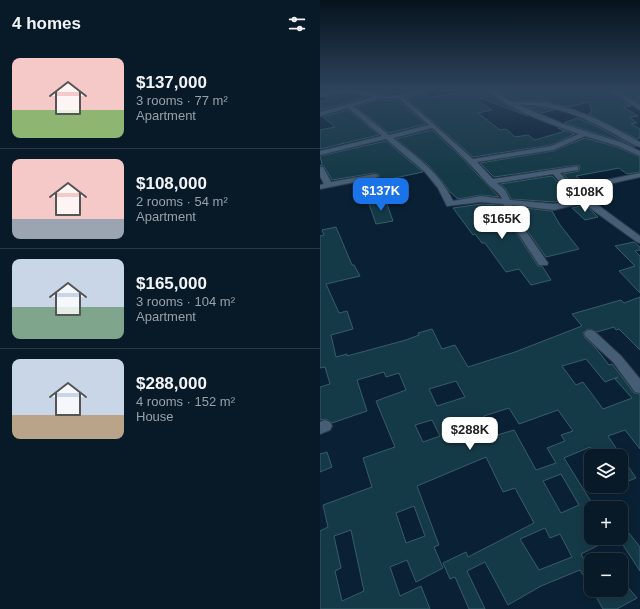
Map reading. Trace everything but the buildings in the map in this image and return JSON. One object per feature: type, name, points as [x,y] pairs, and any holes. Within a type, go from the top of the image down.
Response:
[{"type":"street","points":[[364,117],[389,136],[428,170],[442,187],[450,204],[481,199],[554,207],[585,200]]},
{"type":"street","points":[[424,117],[472,161],[490,182],[500,189],[508,203],[510,213],[525,239],[543,263]]},
{"type":"street","points":[[545,117],[584,134],[621,144],[640,154]]},
{"type":"street","points":[[587,117],[640,145]]},
{"type":"street","points":[[320,153],[434,126]]},
{"type":"street","points":[[472,161],[553,148],[584,134]]},
{"type":"street","points":[[490,182],[575,168]]},
{"type":"street","points":[[320,169],[329,186]]},
{"type":"street","points":[[555,172],[580,199],[585,200],[640,240]]},
{"type":"street","points":[[571,190],[640,175]]},
{"type":"street","points":[[320,187],[375,176]]},
{"type":"street","points":[[590,334],[617,359],[640,388]]}]
